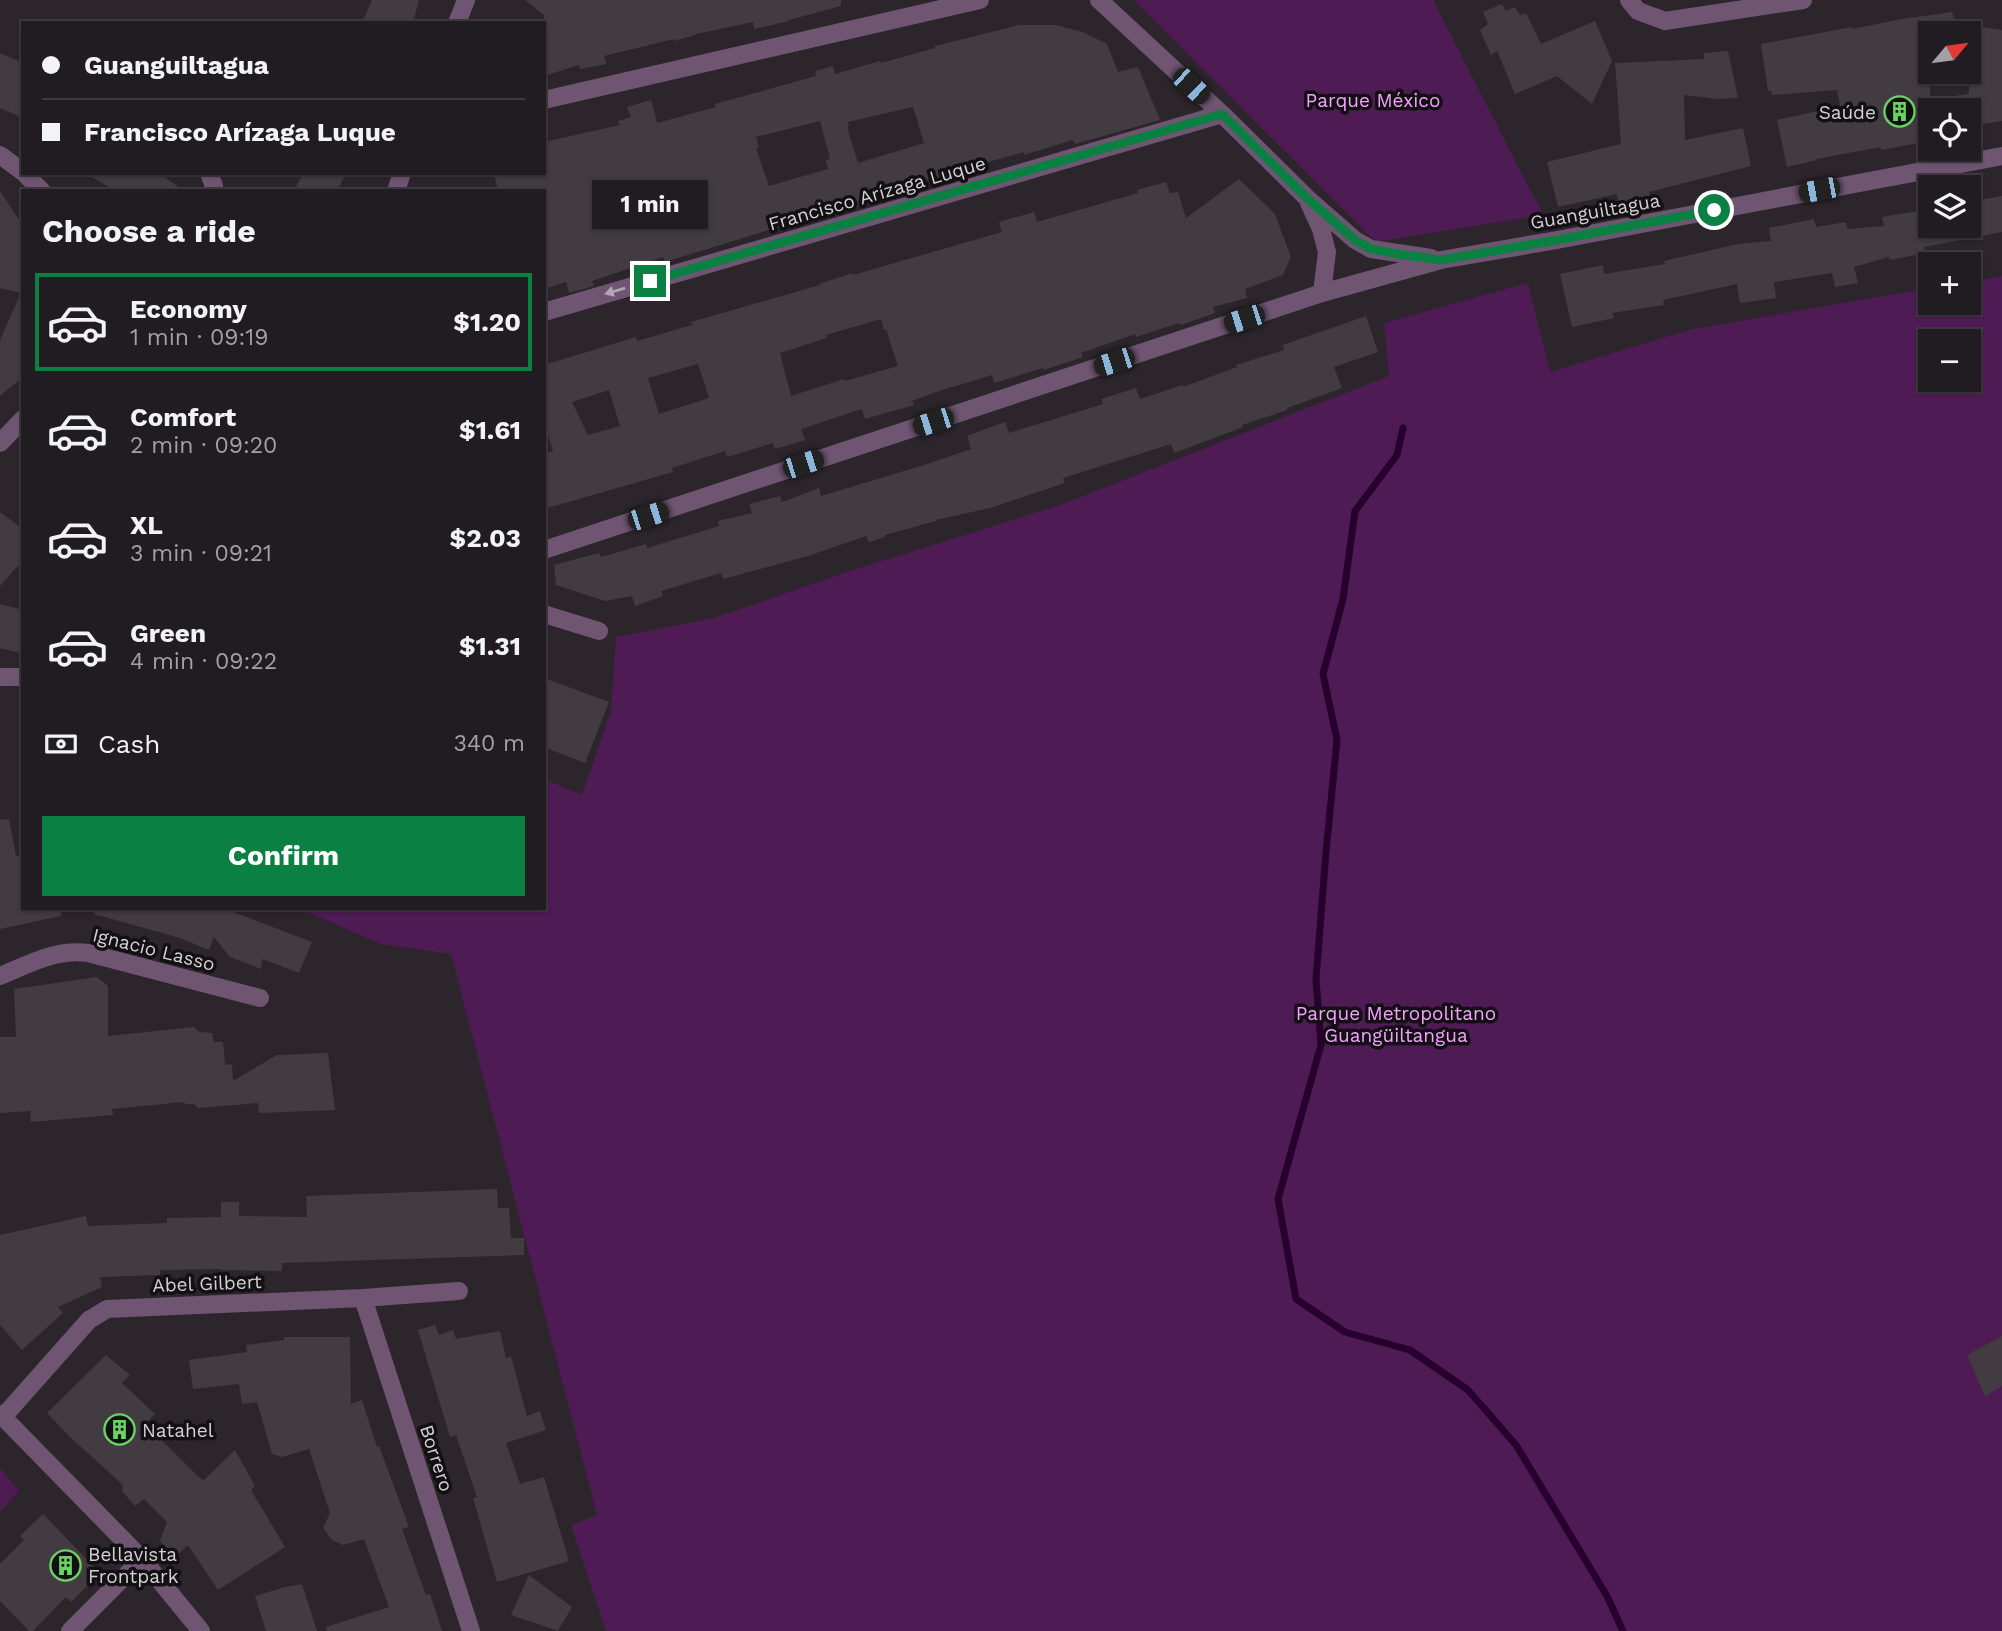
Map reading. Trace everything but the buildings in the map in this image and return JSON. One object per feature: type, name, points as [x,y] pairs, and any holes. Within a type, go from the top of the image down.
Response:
[{"type":"street","points":[[458,21],[466,0]]},
{"type":"street","points":[[546,100],[981,0]]},
{"type":"street","points":[[1099,0],[1222,114],[1308,199],[1355,240],[1371,249],[1441,260]]},
{"type":"street","points":[[1629,0],[1638,10],[1665,20],[1803,0]]},
{"type":"street","name":"Francisco Arízaga Luque","points":[[546,311],[1222,114]]},
{"type":"street","points":[[0,155],[21,171]]},
{"type":"street","name":"Guanguiltagua","points":[[546,549],[1322,293],[1441,260],[2002,156]]},
{"type":"street","points":[[25,175],[40,189]]},
{"type":"street","points":[[1308,199],[1321,229],[1327,252],[1322,293]]},
{"type":"street","points":[[0,443],[21,421]]},
{"type":"street","points":[[546,615],[599,631]]},
{"type":"street","points":[[0,677],[21,677]]},
{"type":"street","name":"Ignacio Lasso","points":[[0,976],[56,953],[77,952],[260,998]]},
{"type":"street","name":"Abel Gilbert","points":[[1,1415],[89,1320],[107,1309],[460,1291]]},
{"type":"street","name":"Borrero","points":[[363,1298],[471,1631]]},
{"type":"street","points":[[1,1415],[142,1559],[201,1631]]},
{"type":"street","points":[[70,1631],[142,1559]]},
{"type":"green space","name":"Parque México","points":[[1134,0],[1433,0],[1543,215],[1376,242]]},
{"type":"green space","name":"Parque Metropolitano Guangüiltangua","points":[[2002,276],[2002,1631],[606,1631],[571,1525],[597,1515],[451,954],[381,944],[303,910],[546,910],[546,780],[582,795],[611,711],[616,637],[714,618],[847,572],[1063,504],[1389,376],[1384,323],[1528,283],[1550,372],[1693,329],[1918,290],[1918,315],[1981,315],[1981,280]]},
{"type":"green space","points":[[0,1468],[19,1491],[0,1512]]},
{"type":"waterway","points":[[1403,428],[1397,455],[1355,511],[1343,599],[1323,674],[1337,740],[1316,979],[1321,1045],[1278,1199],[1296,1299],[1345,1332],[1410,1350],[1468,1390],[1516,1445],[1607,1596],[1623,1631]]},
{"type":"place","name":"Saúde","points":[[1899,112]]},
{"type":"place","name":"Natahel","points":[[119,1430]]},
{"type":"place","name":"Bellavista Frontpark","points":[[65,1565]]},
{"type":"route","points":[[650,281],[1222,114],[1308,199],[1355,240],[1371,249],[1441,260],[1714,210]]}]
